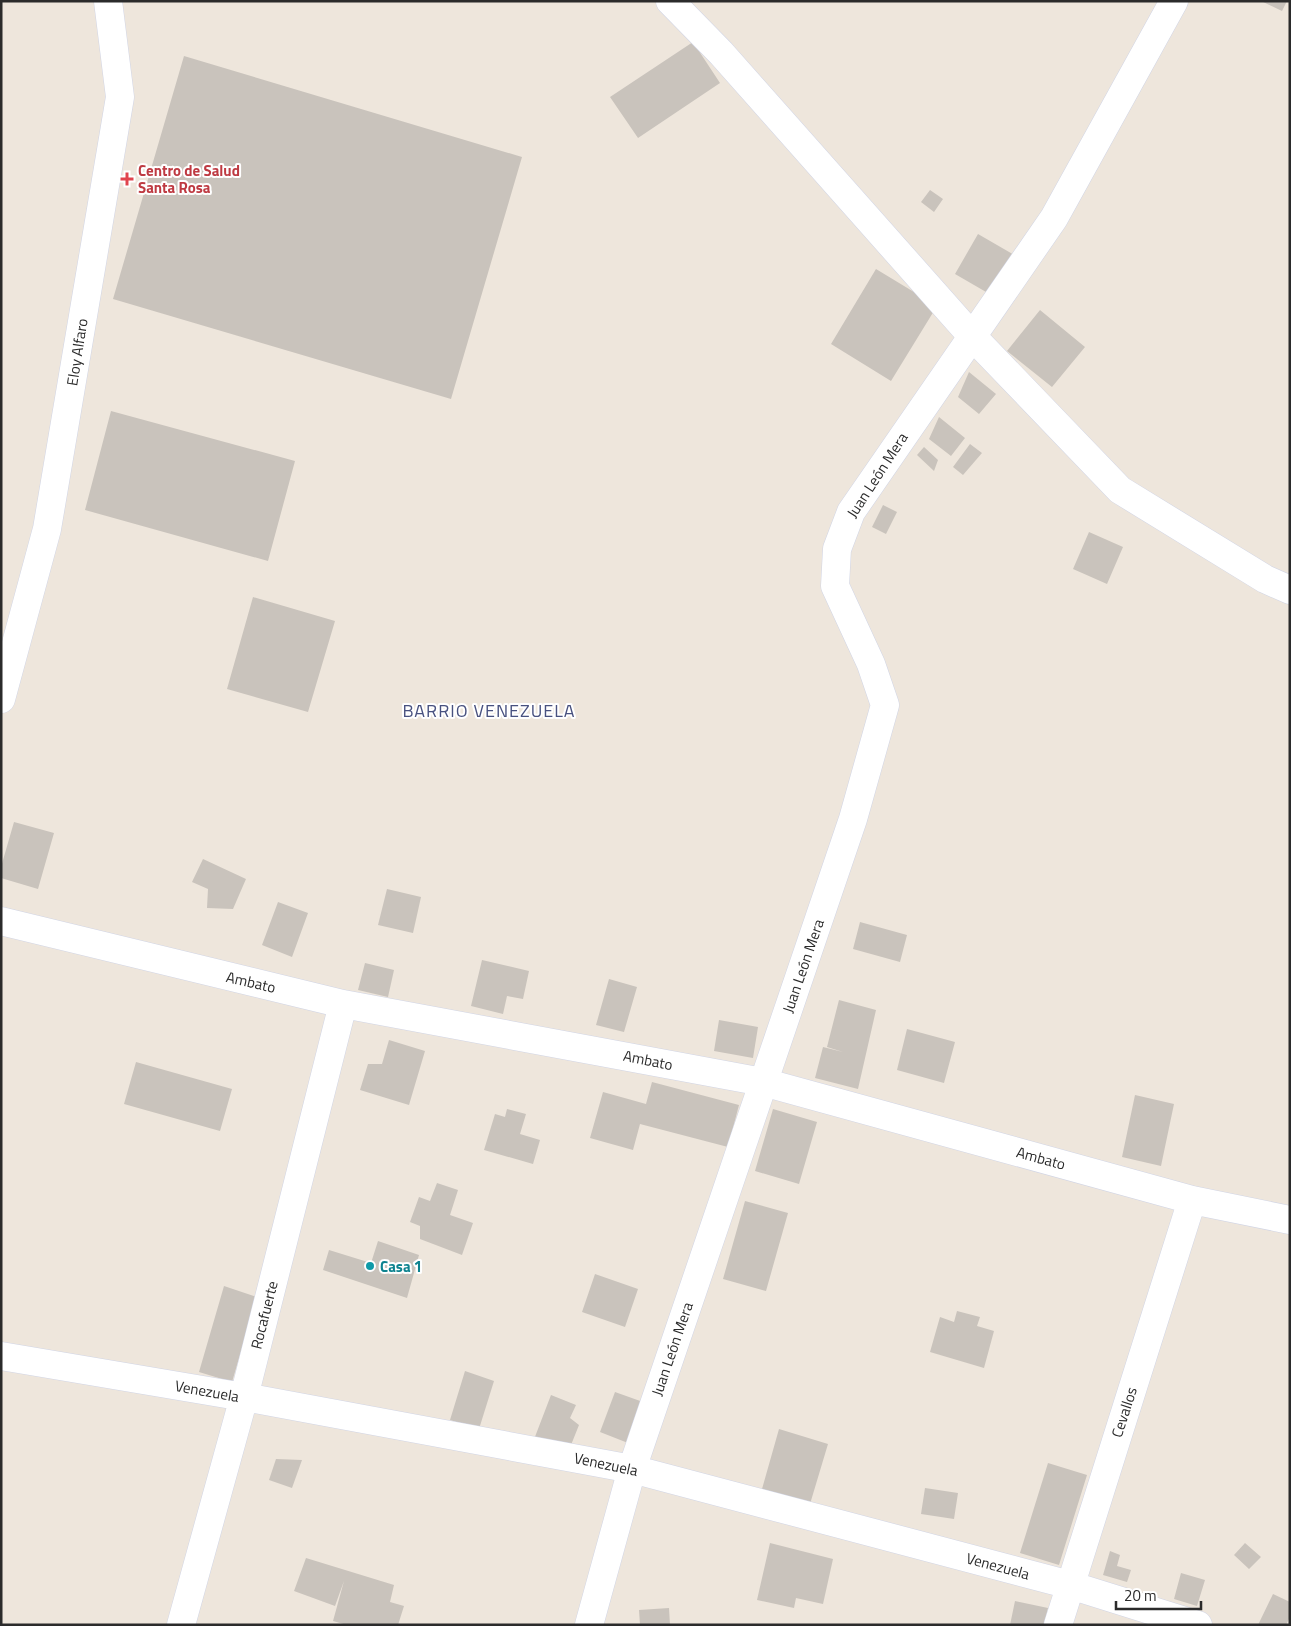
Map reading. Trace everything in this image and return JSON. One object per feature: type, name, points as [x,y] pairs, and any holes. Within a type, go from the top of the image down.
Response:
[{"type":"street","name":"Eloy Alfaro","points":[[1,699],[47,529],[120,97],[108,1]]},
{"type":"street","points":[[670,1],[721,53],[970,335],[1120,490],[1265,579],[1290,590]]},
{"type":"street","name":"Juan León Mera","points":[[589,1625],[632,1469],[853,819],[886,705],[871,664],[835,586],[837,549],[850,512],[970,335],[1054,218],[1174,1]]},
{"type":"street","name":"Ambato","points":[[1,921],[343,1004],[763,1082],[1192,1200],[1290,1220]]},
{"type":"street","name":"Rocafuerte","points":[[181,1625],[244,1398],[343,1004]]},
{"type":"street","name":"Cevallos","points":[[1058,1625],[1192,1200]]},
{"type":"street","name":"Venezuela","points":[[1,1356],[632,1469],[1070,1585],[1198,1625]]},
{"type":"building","points":[[1261,1],[1287,1],[1282,11]]},
{"type":"building","points":[[693,42],[720,83],[638,138],[610,97]]},
{"type":"building","name":"Centro de Salud Santa Rosa","points":[[184,56],[522,157],[451,399],[113,299]]},
{"type":"building","points":[[930,190],[943,199],[934,212],[921,202]]},
{"type":"building","points":[[978,234],[1016,256],[993,296],[955,274]]},
{"type":"building","points":[[876,269],[937,306],[891,381],[831,344]]},
{"type":"building","points":[[1040,310],[1085,347],[1052,387],[1007,351]]},
{"type":"building","points":[[969,372],[996,394],[979,414],[958,397]]},
{"type":"building","points":[[111,411],[295,461],[268,561],[85,510]]},
{"type":"building","points":[[939,417],[965,438],[951,456],[929,439]]},
{"type":"building","points":[[970,444],[982,453],[963,475],[953,467]]},
{"type":"building","points":[[924,447],[938,460],[934,471],[917,455]]},
{"type":"building","points":[[883,505],[897,512],[886,534],[872,527]]},
{"type":"building","points":[[1089,532],[1123,547],[1107,584],[1073,569]]},
{"type":"building","points":[[253,597],[335,621],[308,712],[227,689]]},
{"type":"building","points":[[14,822],[54,833],[38,889],[1,878],[1,867]]},
{"type":"building","points":[[203,859],[246,879],[233,909],[207,908],[208,889],[192,882]]},
{"type":"building","points":[[387,889],[421,897],[413,933],[378,925]]},
{"type":"building","points":[[278,902],[308,913],[292,957],[262,945]]},
{"type":"building","points":[[860,922],[907,935],[900,962],[853,949]]},
{"type":"building","points":[[482,960],[529,971],[523,999],[507,996],[503,1014],[471,1006]]},
{"type":"building","points":[[365,963],[394,970],[388,997],[358,990]]},
{"type":"building","points":[[609,979],[637,987],[624,1032],[596,1025]]},
{"type":"building","points":[[839,1000],[876,1010],[858,1089],[815,1078],[823,1047],[843,1052],[827,1047]]},
{"type":"building","points":[[719,1020],[758,1027],[753,1058],[714,1051]]},
{"type":"building","points":[[907,1029],[955,1042],[944,1083],[897,1070]]},
{"type":"building","points":[[389,1040],[425,1051],[409,1105],[360,1090],[368,1064],[382,1064]]},
{"type":"building","points":[[136,1062],[232,1089],[220,1131],[124,1104]]},
{"type":"building","points":[[652,1082],[739,1105],[728,1147],[640,1124],[633,1150],[590,1138],[603,1092],[646,1104]]},
{"type":"building","points":[[1135,1095],[1174,1104],[1161,1166],[1122,1157]]},
{"type":"building","points":[[507,1109],[526,1114],[520,1134],[540,1140],[533,1164],[484,1150],[495,1114],[505,1117]]},
{"type":"building","points":[[773,1109],[817,1122],[799,1184],[755,1171]]},
{"type":"building","points":[[437,1183],[458,1190],[450,1215],[473,1223],[462,1255],[420,1239],[420,1226],[410,1222],[419,1197],[430,1201]]},
{"type":"building","points":[[745,1201],[788,1213],[766,1291],[723,1279]]},
{"type":"building","name":"Casa 1","points":[[378,1241],[419,1255],[407,1298],[323,1270],[329,1250],[371,1263]]},
{"type":"building","points":[[595,1274],[638,1289],[625,1327],[582,1312]]},
{"type":"building","points":[[224,1286],[257,1297],[232,1382],[199,1372]]},
{"type":"building","points":[[957,1311],[980,1317],[977,1326],[994,1331],[984,1368],[930,1352],[940,1317],[954,1322]]},
{"type":"building","points":[[465,1371],[494,1381],[479,1429],[450,1420]]},
{"type":"building","points":[[615,1392],[643,1402],[628,1443],[600,1432]]},
{"type":"building","points":[[551,1395],[576,1405],[570,1418],[579,1425],[567,1455],[533,1442]]},
{"type":"building","points":[[779,1429],[828,1444],[810,1504],[762,1489]]},
{"type":"building","points":[[276,1459],[302,1460],[292,1488],[269,1480]]},
{"type":"building","points":[[1048,1463],[1087,1475],[1059,1565],[1020,1553]]},
{"type":"building","points":[[925,1488],[958,1493],[954,1519],[921,1514]]},
{"type":"building","points":[[770,1543],[833,1559],[823,1604],[796,1598],[794,1608],[757,1600]]},
{"type":"building","points":[[1245,1543],[1261,1557],[1249,1569],[1234,1555]]},
{"type":"building","points":[[1110,1551],[1120,1555],[1117,1566],[1131,1570],[1127,1582],[1103,1575]]},
{"type":"building","points":[[306,1558],[394,1585],[390,1602],[404,1606],[398,1625],[347,1625],[333,1621],[344,1581],[335,1606],[294,1591]]},
{"type":"building","points":[[1181,1573],[1205,1580],[1197,1606],[1174,1599]]},
{"type":"building","points":[[1273,1594],[1290,1602],[1290,1617],[1286,1625],[1258,1625]]},
{"type":"building","points":[[1015,1601],[1048,1608],[1044,1625],[1010,1625]]},
{"type":"building","points":[[669,1608],[670,1625],[640,1625],[639,1610]]},
{"type":"place","name":"Centro de Salud Santa Rosa","points":[[127,179]]},
{"type":"place","name":"Casa 1","points":[[370,1266]]},
{"type":"district","name":"BARRIO VENEZUELA","points":[[489,710]]}]
